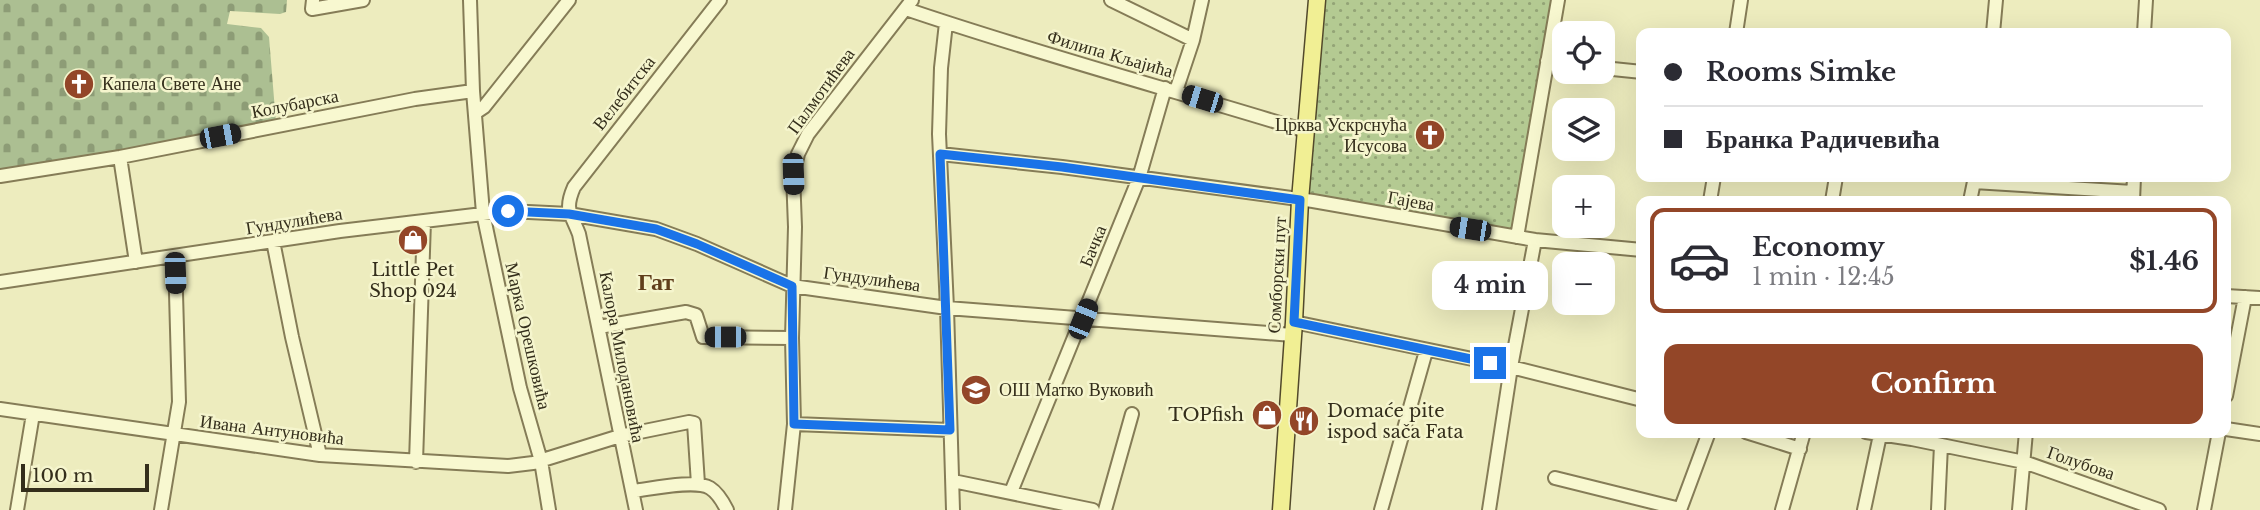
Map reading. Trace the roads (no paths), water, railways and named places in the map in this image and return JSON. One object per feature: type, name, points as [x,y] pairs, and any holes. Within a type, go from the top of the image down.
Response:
[{"type":"main road","name":"Сомборски пут","points":[[1281,510],[1300,200],[1317,0]]},
{"type":"street","points":[[312,4],[363,0]]},
{"type":"street","name":"Марка Орешковића","points":[[470,0],[473,91],[483,213],[520,388],[541,461],[549,510]]},
{"type":"street","points":[[475,113],[484,107],[569,0]]},
{"type":"street","name":"Велебитска","points":[[569,214],[568,205],[574,187],[720,0]]},
{"type":"street","points":[[1111,0],[1193,40]]},
{"type":"street","name":"Бачка","points":[[1011,492],[1083,319],[1171,89],[1193,40],[1202,0]]},
{"type":"street","points":[[1517,237],[1558,0]]},
{"type":"street","points":[[1737,28],[1741,0]]},
{"type":"street","points":[[1993,28],[1996,0]]},
{"type":"street","points":[[2144,28],[2146,0]]},
{"type":"street","name":"Филипа Кљајића","points":[[909,4],[946,23],[1306,131]]},
{"type":"street","name":"Палмотићева","points":[[785,510],[794,424],[793,174],[798,154],[808,134],[909,4]]},
{"type":"street","points":[[946,23],[939,107],[953,510]]},
{"type":"street","points":[[1547,61],[1552,62]]},
{"type":"street","points":[[1615,69],[1636,71]]},
{"type":"street","name":"Колубарска","points":[[0,176],[120,157],[295,121],[473,91]]},
{"type":"street","name":"Гајева","points":[[940,154],[999,159],[1300,200],[1535,240],[1636,249]]},
{"type":"street","points":[[120,157],[136,262]]},
{"type":"street","points":[[1994,182],[2124,196]]},
{"type":"street","name":"Гундулићева","points":[[0,282],[424,220],[508,211],[569,214],[656,229],[792,286],[947,308],[1083,319],[1294,328],[1511,368],[1636,399]]},
{"type":"street","name":"Калора Милодановића","points":[[569,214],[579,234],[636,510]]},
{"type":"street","points":[[416,462],[424,220]]},
{"type":"street","points":[[1489,510],[1511,368],[1535,240]]},
{"type":"street","points":[[273,241],[320,455]]},
{"type":"street","points":[[162,510],[179,402],[175,257]]},
{"type":"street","points":[[2231,297],[2260,298]]},
{"type":"street","points":[[2231,370],[2245,298]]},
{"type":"street","points":[[599,327],[692,312],[703,337],[792,338]]},
{"type":"street","points":[[1381,510],[1426,351]]},
{"type":"street","name":"Ивана Антуновића","points":[[0,410],[320,455],[508,466],[541,461],[620,436],[690,422],[694,423],[698,484]]},
{"type":"street","points":[[17,510],[33,414]]},
{"type":"street","points":[[1105,510],[1132,414]]},
{"type":"street","points":[[794,424],[950,430]]},
{"type":"street","points":[[2231,430],[2260,434]]},
{"type":"street","points":[[1555,478],[1680,510],[1707,438]]},
{"type":"street","points":[[1765,438],[1800,449]]},
{"type":"street","points":[[1782,510],[1803,438]]},
{"type":"street","points":[[1864,510],[1879,438]]},
{"type":"street","name":"Голубова","points":[[1919,438],[1941,446],[2024,462],[2159,510]]},
{"type":"street","points":[[2019,510],[2025,438]]},
{"type":"street","points":[[2204,510],[2218,438]]},
{"type":"street","points":[[1938,510],[1941,446]]},
{"type":"street","points":[[953,481],[1093,510]]},
{"type":"street","points":[[633,491],[698,484],[710,488],[722,500],[727,510]]},
{"type":"place","name":"Капела Свете Ане","points":[[79,84]]},
{"type":"place","name":"Црква Ускрснућа Исусова","points":[[1430,135]]},
{"type":"place","name":"Little Pet Shop 024","points":[[413,240]]},
{"type":"place","name":"ОШ Матко Вуковић","points":[[976,390]]},
{"type":"place","name":"TOPfish","points":[[1267,415]]},
{"type":"place","name":"Domaće pite ispod sača Fata","points":[[1304,421]]},
{"type":"district","name":"Гат","points":[[656,282]]}]
